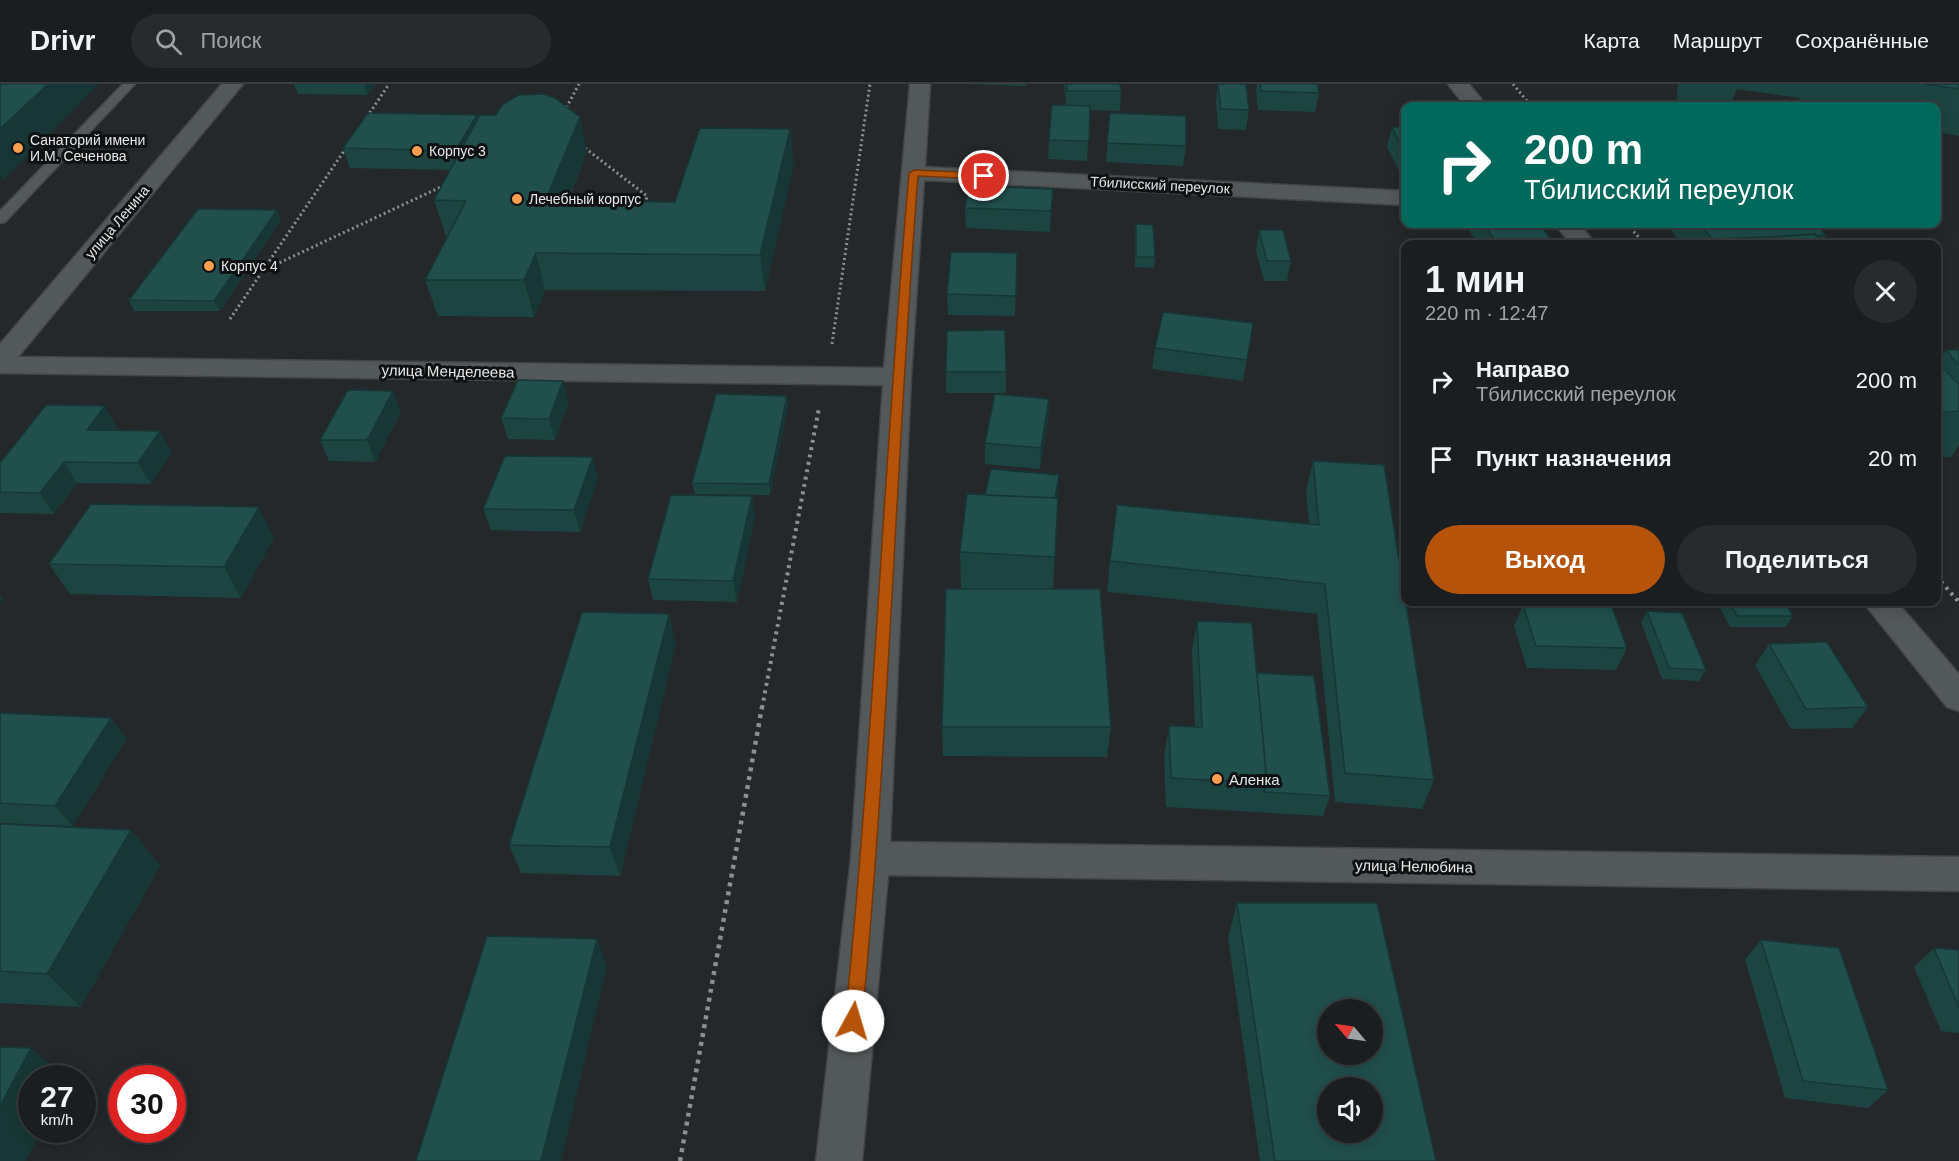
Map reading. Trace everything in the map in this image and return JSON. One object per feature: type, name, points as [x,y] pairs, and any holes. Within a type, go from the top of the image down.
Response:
[{"type":"street","name":"улица Ленина","points":[[0,363],[233,84]]},
{"type":"street","points":[[839,1161],[870,858],[897,377],[920,84]]},
{"type":"street","points":[[1458,84],[1473,102]]},
{"type":"street","name":"Тбилисский переулок","points":[[914,173],[1401,198]]},
{"type":"street","points":[[1570,228],[1581,240]]},
{"type":"street","name":"улица Менделеева","points":[[0,363],[897,377]]},
{"type":"street","points":[[1882,606],[1959,698]]},
{"type":"street","name":"улица Нелюбина","points":[[870,858],[1959,874]]},
{"type":"lane","points":[[0,219],[129,84]]},
{"type":"path","points":[[363,123],[389,84]]},
{"type":"path","points":[[562,116],[579,84]]},
{"type":"path","points":[[680,1161],[802,487],[826,376],[870,84]]},
{"type":"path","points":[[1513,84],[1528,102]]},
{"type":"path","points":[[230,319],[350,142]]},
{"type":"path","points":[[584,147],[647,196],[644,209]]},
{"type":"path","points":[[266,269],[446,184]]},
{"type":"path","points":[[1631,228],[1641,240]]},
{"type":"path","points":[[1941,582],[1959,602]]},
{"type":"building","points":[[0,84],[48,84],[0,129]]},
{"type":"building","points":[[1066,84],[1120,84],[1121,91],[1067,91]]},
{"type":"building","points":[[1218,84],[1246,84],[1249,110],[1221,109]]},
{"type":"building","points":[[1260,84],[1317,84],[1319,93],[1261,91]]},
{"type":"building","points":[[1925,84],[1959,84],[1959,89]]},
{"type":"building","points":[[543,94],[555,98],[580,117],[546,199],[559,199],[558,201],[675,202],[700,128],[790,129],[760,255],[536,253],[524,280],[425,280],[466,201],[434,200],[480,115],[496,115],[502,105],[519,95]]},
{"type":"building","points":[[1052,105],[1090,106],[1089,141],[1049,140]]},
{"type":"building","points":[[368,113],[477,115],[455,151],[343,148]]},
{"type":"building","points":[[1110,113],[1186,116],[1186,146],[1107,143]]},
{"type":"building","points":[[1392,127],[1401,127],[1401,146]]},
{"type":"building","points":[[969,186],[1053,189],[1051,211],[965,208]]},
{"type":"building","name":"Корпус 4","points":[[198,209],[277,210],[214,301],[129,300]]},
{"type":"building","points":[[1136,224],[1153,225],[1155,257],[1136,257]]},
{"type":"building","points":[[1487,228],[1543,228],[1551,240],[1494,240]]},
{"type":"building","points":[[1703,228],[1819,228],[1826,235],[1816,236],[1815,234],[1712,239]]},
{"type":"building","points":[[1259,230],[1283,230],[1291,261],[1267,261]]},
{"type":"building","points":[[1815,234],[1821,240],[1746,240]]},
{"type":"building","points":[[951,252],[1017,253],[1016,296],[947,294]]},
{"type":"building","points":[[1163,312],[1253,323],[1247,360],[1155,348]]},
{"type":"building","points":[[1005,330],[1006,372],[946,372],[947,331]]},
{"type":"building","points":[[1946,350],[1959,350],[1959,365]]},
{"type":"building","points":[[1941,366],[1959,384],[1959,411],[1941,413]]},
{"type":"building","points":[[518,380],[563,381],[549,419],[501,418]]},
{"type":"building","points":[[348,390],[393,391],[367,440],[320,440]]},
{"type":"building","points":[[716,394],[787,396],[769,484],[692,483]]},
{"type":"building","points":[[995,394],[1049,399],[1041,448],[985,443]]},
{"type":"building","points":[[46,405],[105,406],[87,430],[160,431],[138,463],[64,462],[40,493],[0,492],[0,463]]},
{"type":"building","points":[[505,456],[593,457],[574,510],[483,509]]},
{"type":"building","points":[[1313,461],[1384,465],[1401,572],[1401,606],[1406,606],[1434,780],[1345,773],[1325,584],[1110,561],[1117,505],[1319,525]]},
{"type":"building","points":[[991,469],[1059,475],[1055,498],[985,495]]},
{"type":"building","points":[[967,494],[1058,498],[1055,557],[960,552]]},
{"type":"building","points":[[671,495],[752,496],[733,581],[648,579]]},
{"type":"building","points":[[91,504],[259,507],[224,567],[49,564]]},
{"type":"building","points":[[946,589],[1100,589],[1111,727],[942,727]]},
{"type":"building","points":[[1523,606],[1612,607],[1627,648],[1536,646]]},
{"type":"building","points":[[1731,606],[1787,606],[1793,616],[1737,616]]},
{"type":"building","points":[[1647,611],[1682,613],[1706,670],[1669,668]]},
{"type":"building","points":[[582,612],[669,614],[610,847],[509,845]]},
{"type":"building","points":[[1197,621],[1252,623],[1267,783],[1171,778],[1169,726],[1202,727]]},
{"type":"building","points":[[1827,642],[1868,707],[1806,709],[1769,644]]},
{"type":"building","points":[[1257,673],[1314,676],[1330,796],[1264,792],[1267,783]]},
{"type":"building","points":[[0,713],[111,718],[55,806],[0,803]]},
{"type":"building","points":[[0,824],[131,830],[47,974],[0,971]]},
{"type":"building","points":[[1237,903],[1377,903],[1436,1161],[1275,1161]]},
{"type":"building","points":[[487,936],[597,939],[541,1161],[416,1161]]},
{"type":"building","points":[[1761,940],[1839,948],[1888,1090],[1803,1081]]},
{"type":"building","points":[[1934,948],[1959,950],[1959,1008]]},
{"type":"building","points":[[0,1047],[31,1048],[22,1065],[18,1065],[18,1072],[0,1106]]},
{"type":"place","name":"Санаторий имени И.М. Сеченова","points":[[18,148]]},
{"type":"place","name":"Корпус 3","points":[[417,151]]},
{"type":"place","name":"Лечебный корпус","points":[[517,199]]},
{"type":"place","name":"Корпус 4","points":[[209,266]]},
{"type":"place","name":"Аленка","points":[[1217,779]]},
{"type":"route","points":[[853,1021],[870,858],[897,377],[914,173],[984,176]]}]
